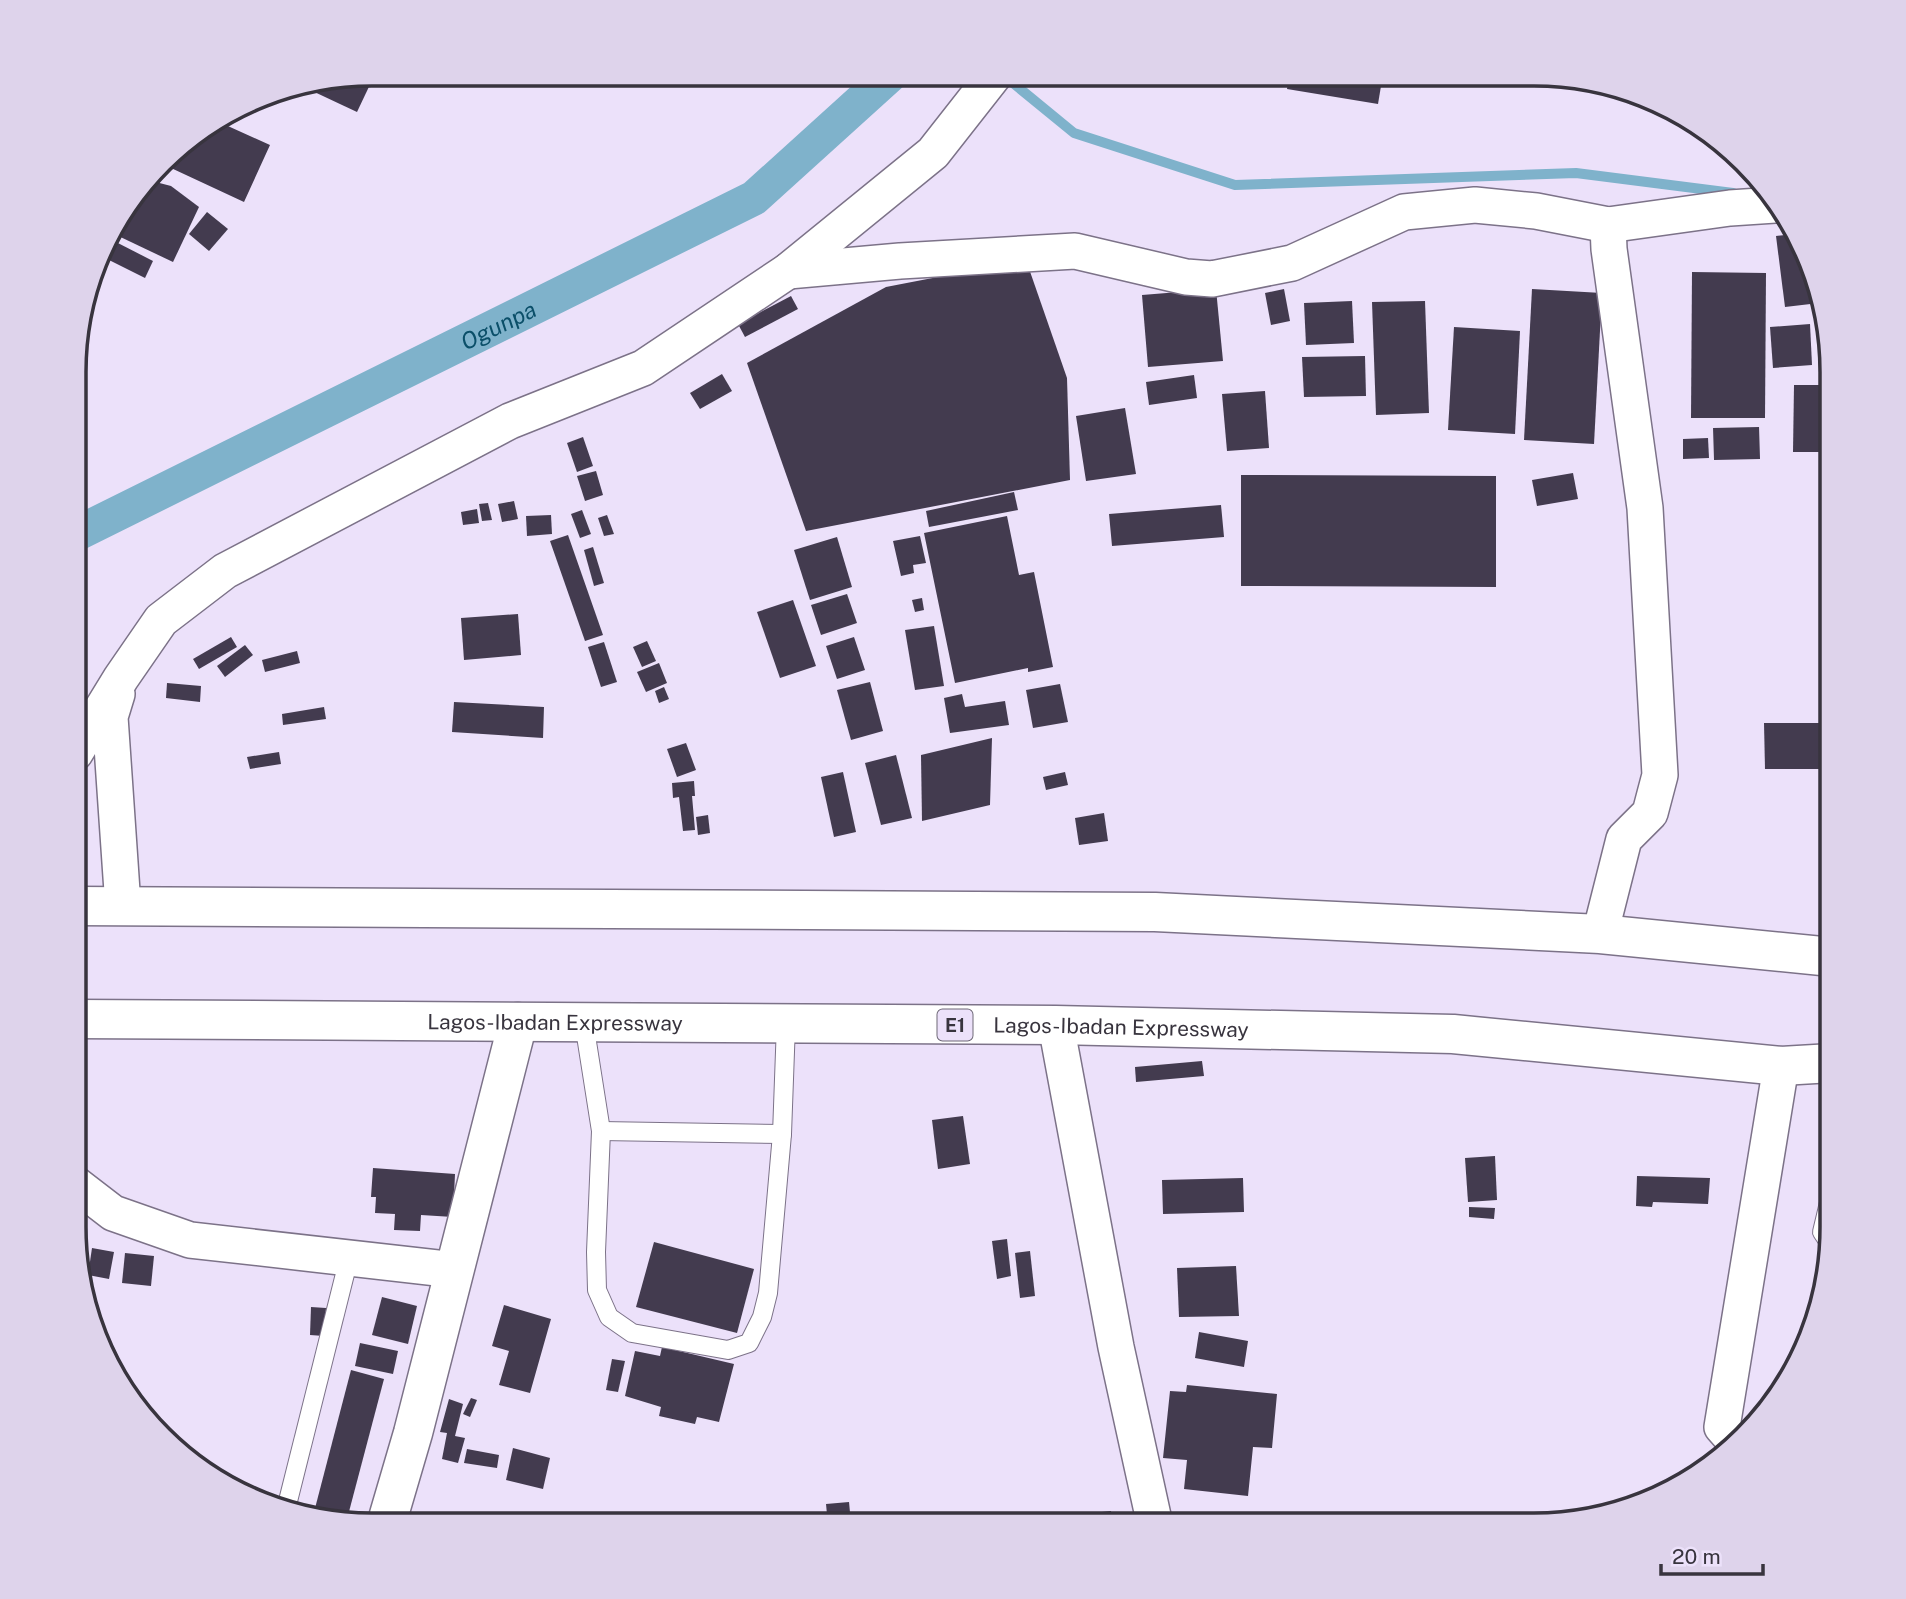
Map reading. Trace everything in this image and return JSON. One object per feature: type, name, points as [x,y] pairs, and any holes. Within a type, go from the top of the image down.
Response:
[{"type":"main road","points":[[97,906],[1154,912],[1600,934],[1820,956]]},
{"type":"main road","name":"Lagos-Ibadan Expressway","points":[[86,1019],[1056,1025],[1453,1034],[1781,1066],[1820,1064]]},
{"type":"main road","points":[[390,1513],[413,1433],[518,1022]]},
{"type":"street","points":[[86,735],[161,620],[225,570],[510,421],[642,368],[788,271],[818,248],[933,153],[986,86]]},
{"type":"street","points":[[788,271],[900,261],[1075,251],[1186,277],[1212,279],[1292,263],[1404,212],[1475,205],[1536,211],[1608,225],[1767,205]]},
{"type":"street","points":[[1600,934],[1624,839],[1650,813],[1660,775],[1645,508],[1609,249],[1608,225]]},
{"type":"street","points":[[97,906],[110,717],[121,678]]},
{"type":"street","points":[[1056,1025],[1114,1334],[1152,1513]]},
{"type":"street","points":[[1730,1436],[1722,1427],[1781,1066]]},
{"type":"street","points":[[86,1192],[113,1213],[190,1240],[455,1270]]},
{"type":"lane","points":[[584,1023],[601,1131],[597,1290],[609,1317],[632,1333],[728,1350],[748,1343],[762,1317],[768,1293],[782,1133],[786,1024]]},
{"type":"lane","points":[[601,1131],[782,1133]]},
{"type":"lane","points":[[288,1501],[349,1258]]},
{"type":"building","points":[[369,86],[357,112],[313,92]]},
{"type":"building","points":[[1288,86],[1381,86],[1378,104],[1287,89]]},
{"type":"building","points":[[226,125],[270,145],[244,202],[171,168],[197,145]]},
{"type":"building","points":[[157,182],[171,186],[199,207],[173,262],[119,237]]},
{"type":"building","points":[[207,212],[228,229],[209,251],[189,234]]},
{"type":"building","points":[[1785,235],[1791,245],[1812,304],[1785,307],[1776,236]]},
{"type":"building","points":[[116,242],[153,261],[145,278],[108,260]]},
{"type":"building","points":[[1026,260],[1067,378],[1070,480],[806,531],[747,363],[886,287]]},
{"type":"building","points":[[1692,272],[1766,273],[1765,418],[1691,418]]},
{"type":"building","points":[[1216,289],[1223,361],[1148,367],[1142,295]]},
{"type":"building","points":[[1284,289],[1290,321],[1271,325],[1265,293]]},
{"type":"building","points":[[1532,289],[1602,293],[1594,444],[1524,440]]},
{"type":"building","points":[[791,296],[798,309],[745,337],[738,324]]},
{"type":"building","points":[[1352,301],[1354,343],[1306,345],[1304,303]]},
{"type":"building","points":[[1425,301],[1429,413],[1376,415],[1372,302]]},
{"type":"building","points":[[1810,324],[1812,365],[1773,368],[1770,327]]},
{"type":"building","points":[[1454,327],[1520,331],[1515,434],[1448,430]]},
{"type":"building","points":[[1817,329],[1820,353],[1819,367]]},
{"type":"building","points":[[1365,356],[1366,396],[1304,397],[1302,357]]},
{"type":"building","points":[[722,374],[732,391],[700,409],[690,393]]},
{"type":"building","points":[[1194,375],[1197,398],[1149,405],[1146,382]]},
{"type":"building","points":[[1794,385],[1820,385],[1820,452],[1793,452]]},
{"type":"building","points":[[1265,391],[1269,448],[1227,451],[1222,394]]},
{"type":"building","points":[[1125,408],[1136,474],[1086,481],[1076,416]]},
{"type":"building","points":[[1759,427],[1760,459],[1714,460],[1713,428]]},
{"type":"building","points":[[583,437],[593,466],[577,472],[567,443]]},
{"type":"building","points":[[1708,438],[1709,458],[1683,459],[1683,439]]},
{"type":"building","points":[[596,471],[603,495],[585,501],[577,476]]},
{"type":"building","points":[[1573,473],[1578,499],[1537,506],[1532,480]]},
{"type":"building","points":[[1241,475],[1496,476],[1496,587],[1241,586]]},
{"type":"building","points":[[1014,492],[1018,510],[929,527],[926,511]]},
{"type":"building","points":[[514,501],[518,519],[502,522],[498,504]]},
{"type":"building","points":[[488,503],[492,520],[482,521],[479,504]]},
{"type":"building","points":[[1221,505],[1224,537],[1112,546],[1109,514]]},
{"type":"building","points":[[477,509],[479,523],[463,525],[461,512]]},
{"type":"building","points":[[582,510],[591,534],[580,538],[571,514]]},
{"type":"building","points":[[551,515],[552,534],[527,536],[526,516]]},
{"type":"building","points":[[607,515],[614,534],[604,536],[598,518]]},
{"type":"building","points":[[1007,516],[1019,575],[1034,572],[1053,667],[1028,672],[1028,668],[955,683],[924,533]]},
{"type":"building","points":[[568,535],[603,635],[585,641],[550,541]]},
{"type":"building","points":[[920,536],[926,563],[913,565],[914,573],[901,576],[893,541]]},
{"type":"building","points":[[837,537],[852,587],[810,600],[794,550]]},
{"type":"building","points":[[593,547],[604,583],[594,586],[584,550]]},
{"type":"building","points":[[847,594],[857,623],[821,635],[811,605]]},
{"type":"building","points":[[922,598],[924,610],[915,612],[912,600]]},
{"type":"building","points":[[793,600],[816,666],[780,678],[757,612]]},
{"type":"building","points":[[518,614],[521,655],[464,660],[461,618]]},
{"type":"building","points":[[934,626],[944,686],[915,690],[905,630]]},
{"type":"building","points":[[231,637],[237,647],[199,669],[193,659]]},
{"type":"building","points":[[854,637],[865,670],[837,679],[826,646]]},
{"type":"building","points":[[647,641],[656,661],[642,667],[633,647]]},
{"type":"building","points":[[604,642],[617,682],[601,687],[588,647]]},
{"type":"building","points":[[245,645],[253,655],[225,677],[217,666]]},
{"type":"building","points":[[297,651],[300,663],[265,672],[262,660]]},
{"type":"building","points":[[659,663],[667,683],[646,692],[637,672]]},
{"type":"building","points":[[870,682],[883,731],[851,740],[837,690]]},
{"type":"building","points":[[167,683],[201,686],[200,702],[166,698]]},
{"type":"building","points":[[1060,684],[1068,722],[1033,728],[1026,690]]},
{"type":"building","points":[[664,687],[669,699],[659,703],[655,691]]},
{"type":"building","points":[[962,694],[965,707],[1005,701],[1009,725],[950,733],[944,698]]},
{"type":"building","points":[[454,702],[544,707],[543,738],[452,732]]},
{"type":"building","points":[[324,707],[326,719],[283,725],[282,714]]},
{"type":"building","points":[[1764,723],[1820,723],[1820,769],[1765,769]]},
{"type":"building","points":[[992,738],[990,805],[922,821],[921,755]]},
{"type":"building","points":[[686,743],[696,770],[677,777],[667,749]]},
{"type":"building","points":[[279,752],[281,764],[250,769],[247,757]]},
{"type":"building","points":[[896,755],[912,818],[881,825],[865,763]]},
{"type":"building","points":[[843,772],[856,832],[834,837],[821,777]]},
{"type":"building","points":[[1065,772],[1068,785],[1046,790],[1043,777]]},
{"type":"building","points":[[694,781],[695,796],[692,796],[695,830],[683,831],[679,797],[673,798],[672,783]]},
{"type":"building","points":[[1104,813],[1108,841],[1079,845],[1075,818]]},
{"type":"building","points":[[708,815],[710,833],[698,835],[696,817]]},
{"type":"building","points":[[1202,1061],[1204,1076],[1136,1082],[1135,1067]]},
{"type":"building","points":[[963,1116],[970,1164],[938,1169],[932,1120]]},
{"type":"building","points":[[1495,1156],[1497,1200],[1468,1202],[1465,1158]]},
{"type":"building","points":[[373,1168],[455,1174],[453,1217],[421,1215],[420,1231],[394,1230],[395,1214],[375,1213],[376,1197],[371,1197]]},
{"type":"building","points":[[1637,1176],[1710,1178],[1708,1204],[1653,1202],[1652,1207],[1636,1206]]},
{"type":"building","points":[[1243,1178],[1244,1212],[1163,1214],[1162,1180]]},
{"type":"building","points":[[1469,1207],[1495,1208],[1494,1219],[1469,1217]]},
{"type":"building","points":[[1007,1239],[1011,1276],[997,1279],[992,1241]]},
{"type":"building","points":[[654,1242],[754,1269],[737,1333],[636,1307]]},
{"type":"building","points":[[92,1248],[114,1252],[109,1279],[90,1275]]},
{"type":"building","points":[[1030,1251],[1035,1296],[1020,1298],[1015,1253]]},
{"type":"building","points":[[125,1253],[154,1256],[151,1286],[122,1283]]},
{"type":"building","points":[[1236,1266],[1239,1316],[1179,1317],[1177,1268]]},
{"type":"building","points":[[382,1297],[417,1306],[408,1344],[372,1335]]},
{"type":"building","points":[[504,1305],[551,1319],[530,1393],[499,1385],[509,1351],[492,1346]]},
{"type":"building","points":[[311,1307],[326,1308],[324,1336],[310,1335]]},
{"type":"building","points":[[1199,1332],[1248,1341],[1244,1367],[1195,1358]]},
{"type":"building","points":[[360,1343],[398,1351],[393,1374],[355,1366]]},
{"type":"building","points":[[662,1347],[734,1364],[719,1422],[697,1417],[695,1424],[659,1416],[661,1407],[625,1396],[635,1351],[660,1356]]},
{"type":"building","points":[[612,1359],[625,1361],[618,1392],[606,1390]]},
{"type":"building","points":[[351,1370],[384,1379],[349,1513],[315,1508]]},
{"type":"building","points":[[1187,1385],[1277,1394],[1272,1448],[1253,1447],[1248,1496],[1184,1489],[1187,1460],[1163,1458],[1170,1391],[1186,1392]]},
{"type":"building","points":[[471,1398],[477,1400],[470,1417],[463,1414]]},
{"type":"building","points":[[449,1399],[463,1404],[455,1436],[465,1438],[458,1463],[442,1459],[447,1433],[440,1432]]},
{"type":"building","points":[[513,1448],[550,1458],[543,1489],[506,1480]]},
{"type":"building","points":[[467,1449],[499,1455],[497,1468],[464,1463]]},
{"type":"building","points":[[849,1502],[850,1513],[827,1513],[826,1504]]},
{"type":"waterway","name":"Ogunpa","points":[[86,529],[754,198],[878,86]]},
{"type":"waterway","points":[[1017,86],[1074,133],[1235,185],[1576,173],[1733,193]]}]
